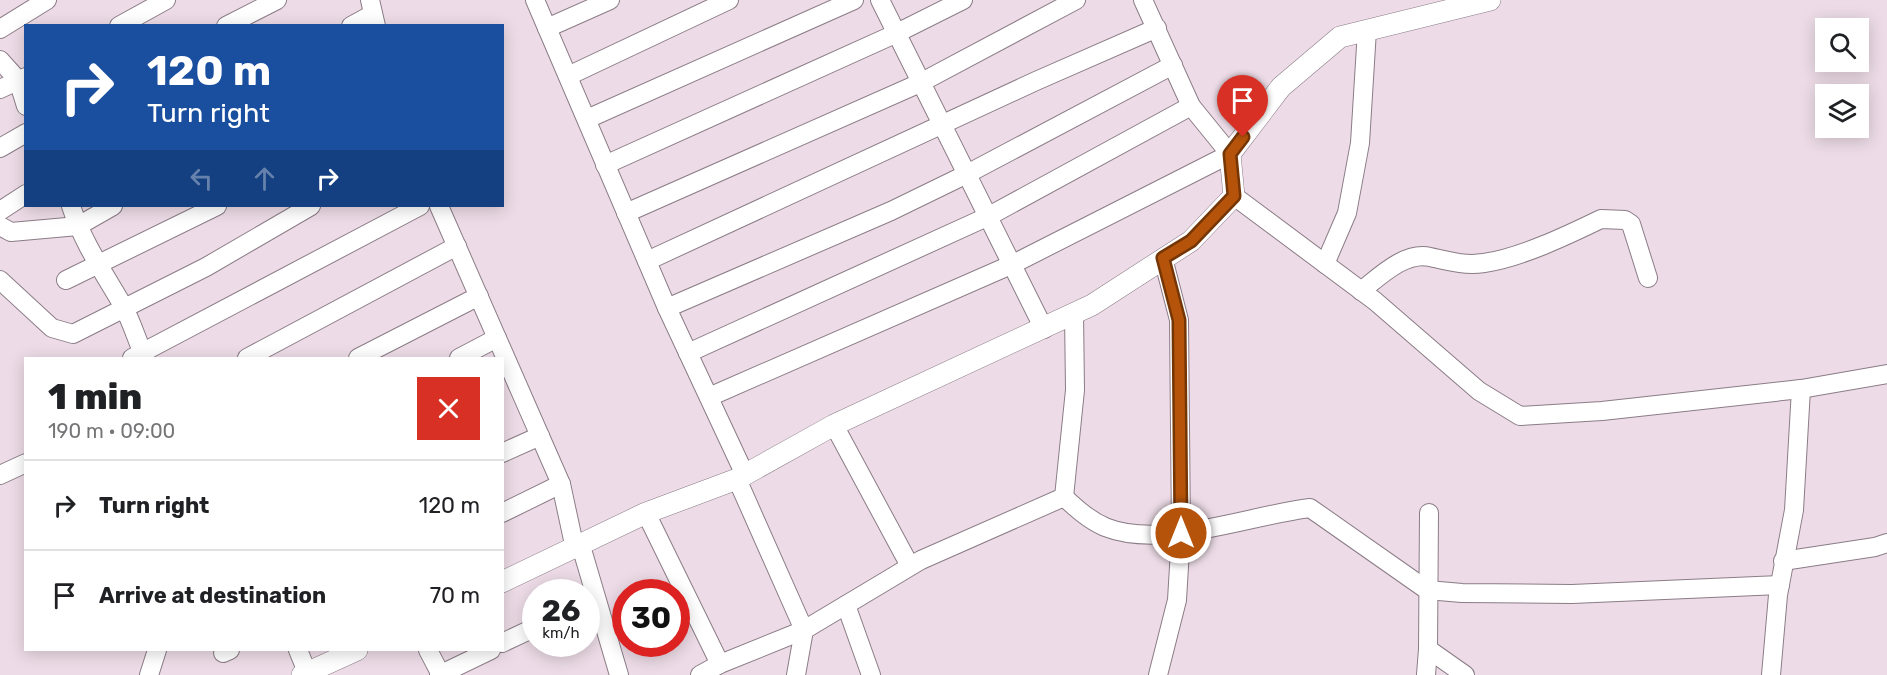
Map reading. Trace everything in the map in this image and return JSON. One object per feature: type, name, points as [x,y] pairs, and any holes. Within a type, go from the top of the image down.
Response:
[{"type":"street","points":[[0,29],[47,0]]},
{"type":"street","points":[[123,24],[166,0]]},
{"type":"street","points":[[230,24],[277,0]]},
{"type":"street","points":[[535,0],[667,308],[709,397],[804,630],[796,675]]},
{"type":"street","points":[[547,28],[610,0]]},
{"type":"street","points":[[568,76],[729,0]]},
{"type":"street","points":[[587,119],[854,0]]},
{"type":"street","points":[[880,0],[1044,329]]},
{"type":"street","points":[[605,165],[895,34],[963,0]]},
{"type":"street","points":[[626,213],[920,83],[1076,0]]},
{"type":"street","points":[[1143,0],[1191,106],[1230,154],[1234,196],[1361,291],[1479,391],[1520,416],[1602,411],[1801,389],[1887,374]]},
{"type":"street","points":[[709,397],[1013,264],[1230,154],[1281,87],[1340,37],[1490,0]]},
{"type":"street","points":[[354,24],[373,13]]},
{"type":"street","points":[[647,261],[1036,81],[1157,28]]},
{"type":"street","points":[[1325,264],[1350,201],[1360,143],[1367,30]]},
{"type":"street","points":[[0,60],[22,79],[0,89]]},
{"type":"street","points":[[667,308],[891,211],[967,174],[1173,65]]},
{"type":"street","points":[[688,353],[988,216],[1191,106]]},
{"type":"street","points":[[0,148],[24,134]]},
{"type":"street","points":[[0,211],[24,195]]},
{"type":"street","points":[[504,581],[646,513],[741,477],[834,425],[1092,305],[1191,241],[1234,196]]},
{"type":"street","points":[[71,207],[96,265],[124,308],[140,357],[418,207]]},
{"type":"street","points":[[0,225],[11,232],[78,226],[111,207]]},
{"type":"street","points":[[66,280],[215,207]]},
{"type":"street","points":[[0,280],[52,328],[73,334],[206,267],[309,207]]},
{"type":"street","points":[[439,207],[497,338],[502,357]]},
{"type":"street","points":[[1361,291],[1392,267],[1410,258],[1427,256],[1449,263],[1484,263],[1527,250],[1601,219],[1614,219],[1631,224],[1648,278]]},
{"type":"street","points":[[249,357],[457,246]]},
{"type":"street","points":[[1158,675],[1177,600],[1181,533],[1179,320],[1163,258]]},
{"type":"street","points":[[360,357],[478,296]]},
{"type":"street","points":[[1064,497],[1075,390],[1074,314]]},
{"type":"street","points":[[461,357],[497,338]]},
{"type":"street","points":[[504,365],[511,392],[540,436],[561,484],[587,579]]},
{"type":"street","points":[[1771,675],[1783,561],[1794,510],[1801,389]]},
{"type":"street","points":[[834,425],[910,566]]},
{"type":"street","points":[[504,452],[540,436]]},
{"type":"street","points":[[0,475],[24,464]]},
{"type":"street","points":[[504,512],[561,484]]},
{"type":"street","points":[[1064,497],[1083,515],[1105,527],[1136,535],[1181,533],[1284,511],[1310,508],[1427,590],[1462,593],[1572,594],[1780,585]]},
{"type":"street","points":[[700,675],[720,664],[804,630],[910,566],[1064,497]]},
{"type":"street","points":[[646,513],[720,664]]},
{"type":"street","points":[[1426,675],[1429,513]]},
{"type":"street","points":[[1783,561],[1875,547],[1887,543]]},
{"type":"street","points":[[846,605],[871,675]]},
{"type":"street","points":[[600,621],[619,675]]},
{"type":"street","points":[[504,643],[522,634]]},
{"type":"street","points":[[1428,649],[1465,675]]},
{"type":"street","points":[[149,675],[157,651]]},
{"type":"street","points":[[298,651],[304,674],[355,651]]},
{"type":"street","points":[[428,651],[440,675],[489,651]]},
{"type":"route","points":[[1181,533],[1179,320],[1163,258],[1191,241],[1234,196],[1230,154],[1243,137]]}]
